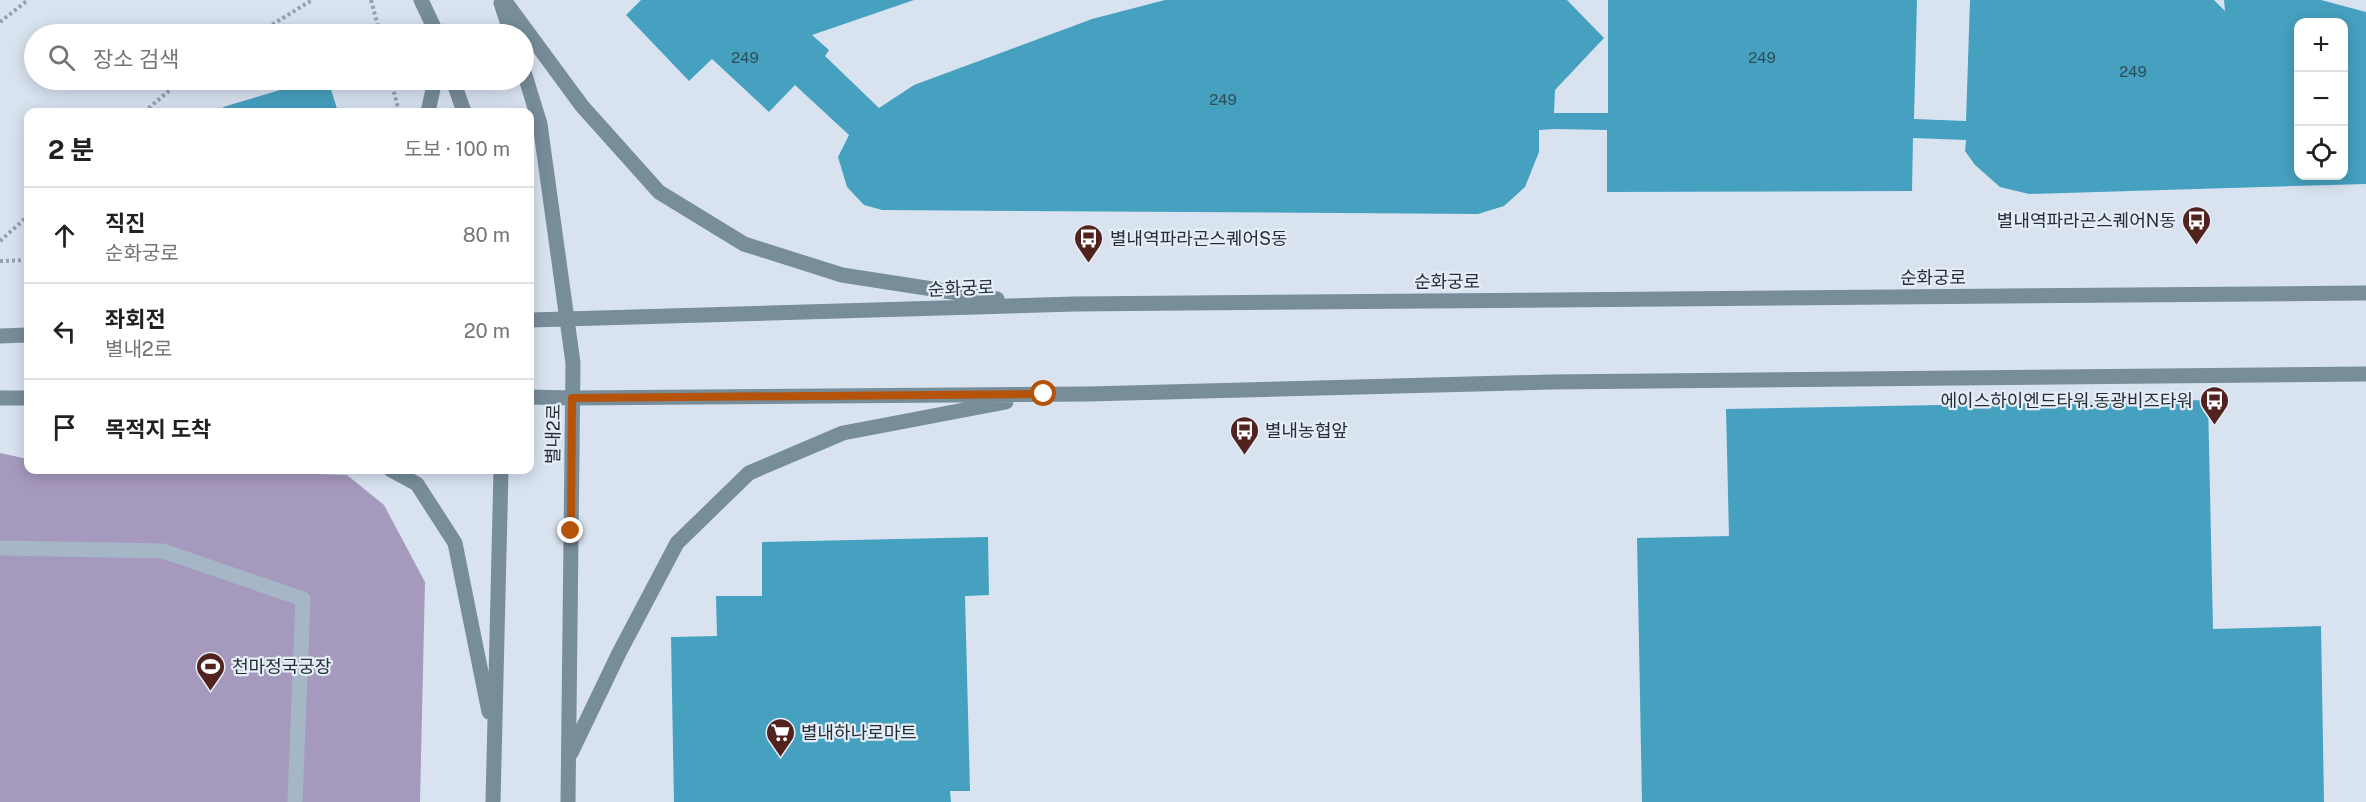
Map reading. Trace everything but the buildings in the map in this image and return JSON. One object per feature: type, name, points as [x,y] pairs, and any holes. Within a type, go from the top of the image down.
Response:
[{"type":"street","points":[[421,0],[432,24]]},
{"type":"street","points":[[502,0],[508,24]]},
{"type":"street","points":[[502,0],[520,24]]},
{"type":"street","points":[[534,42],[582,106],[659,192],[744,244],[842,275],[1036,305]]},
{"type":"street","points":[[429,108],[433,90]]},
{"type":"street","points":[[456,90],[463,108]]},
{"type":"street","name":"별내2로","points":[[530,90],[540,124],[573,363],[568,802]]},
{"type":"street","name":"순화궁로","points":[[534,320],[1036,305],[2366,293]]},
{"type":"street","points":[[0,336],[24,335]]},
{"type":"street","points":[[534,397],[1044,394],[1550,382],[2366,374]]},
{"type":"street","points":[[569,758],[619,653],[677,543],[749,473],[843,433],[1044,394]]},
{"type":"street","points":[[0,398],[24,398]]},
{"type":"street","points":[[398,474],[417,484],[455,543],[495,741]]},
{"type":"street","points":[[493,802],[501,474]]},
{"type":"lane","points":[[0,548],[163,550],[303,599],[295,802]]},
{"type":"path","points":[[0,22],[28,0]]},
{"type":"path","points":[[273,24],[312,0]]},
{"type":"path","points":[[370,0],[377,24]]},
{"type":"path","points":[[149,108],[170,90]]},
{"type":"path","points":[[394,90],[398,108]]},
{"type":"path","points":[[0,242],[24,220]]},
{"type":"path","points":[[0,261],[24,260]]},
{"type":"shaded area","name":"천마정국궁장","points":[[0,453],[24,458],[24,474],[347,475],[384,505],[425,582],[420,802],[0,802]]},
{"type":"place","name":"별내역파라곤스퀘어N동","points":[[2197,246]]},
{"type":"place","name":"별내역파라곤스퀘어S동","points":[[1089,264]]},
{"type":"place","name":"에이스하이엔드타워.동광비즈타워","points":[[2214,426]]},
{"type":"place","name":"별내농협앞","points":[[1244,456]]},
{"type":"place","name":"천마정국궁장","points":[[211,692]]},
{"type":"place","name":"별내하나로마트","points":[[780,758]]},
{"type":"route","points":[[571,531],[572,398],[1044,394]]}]
